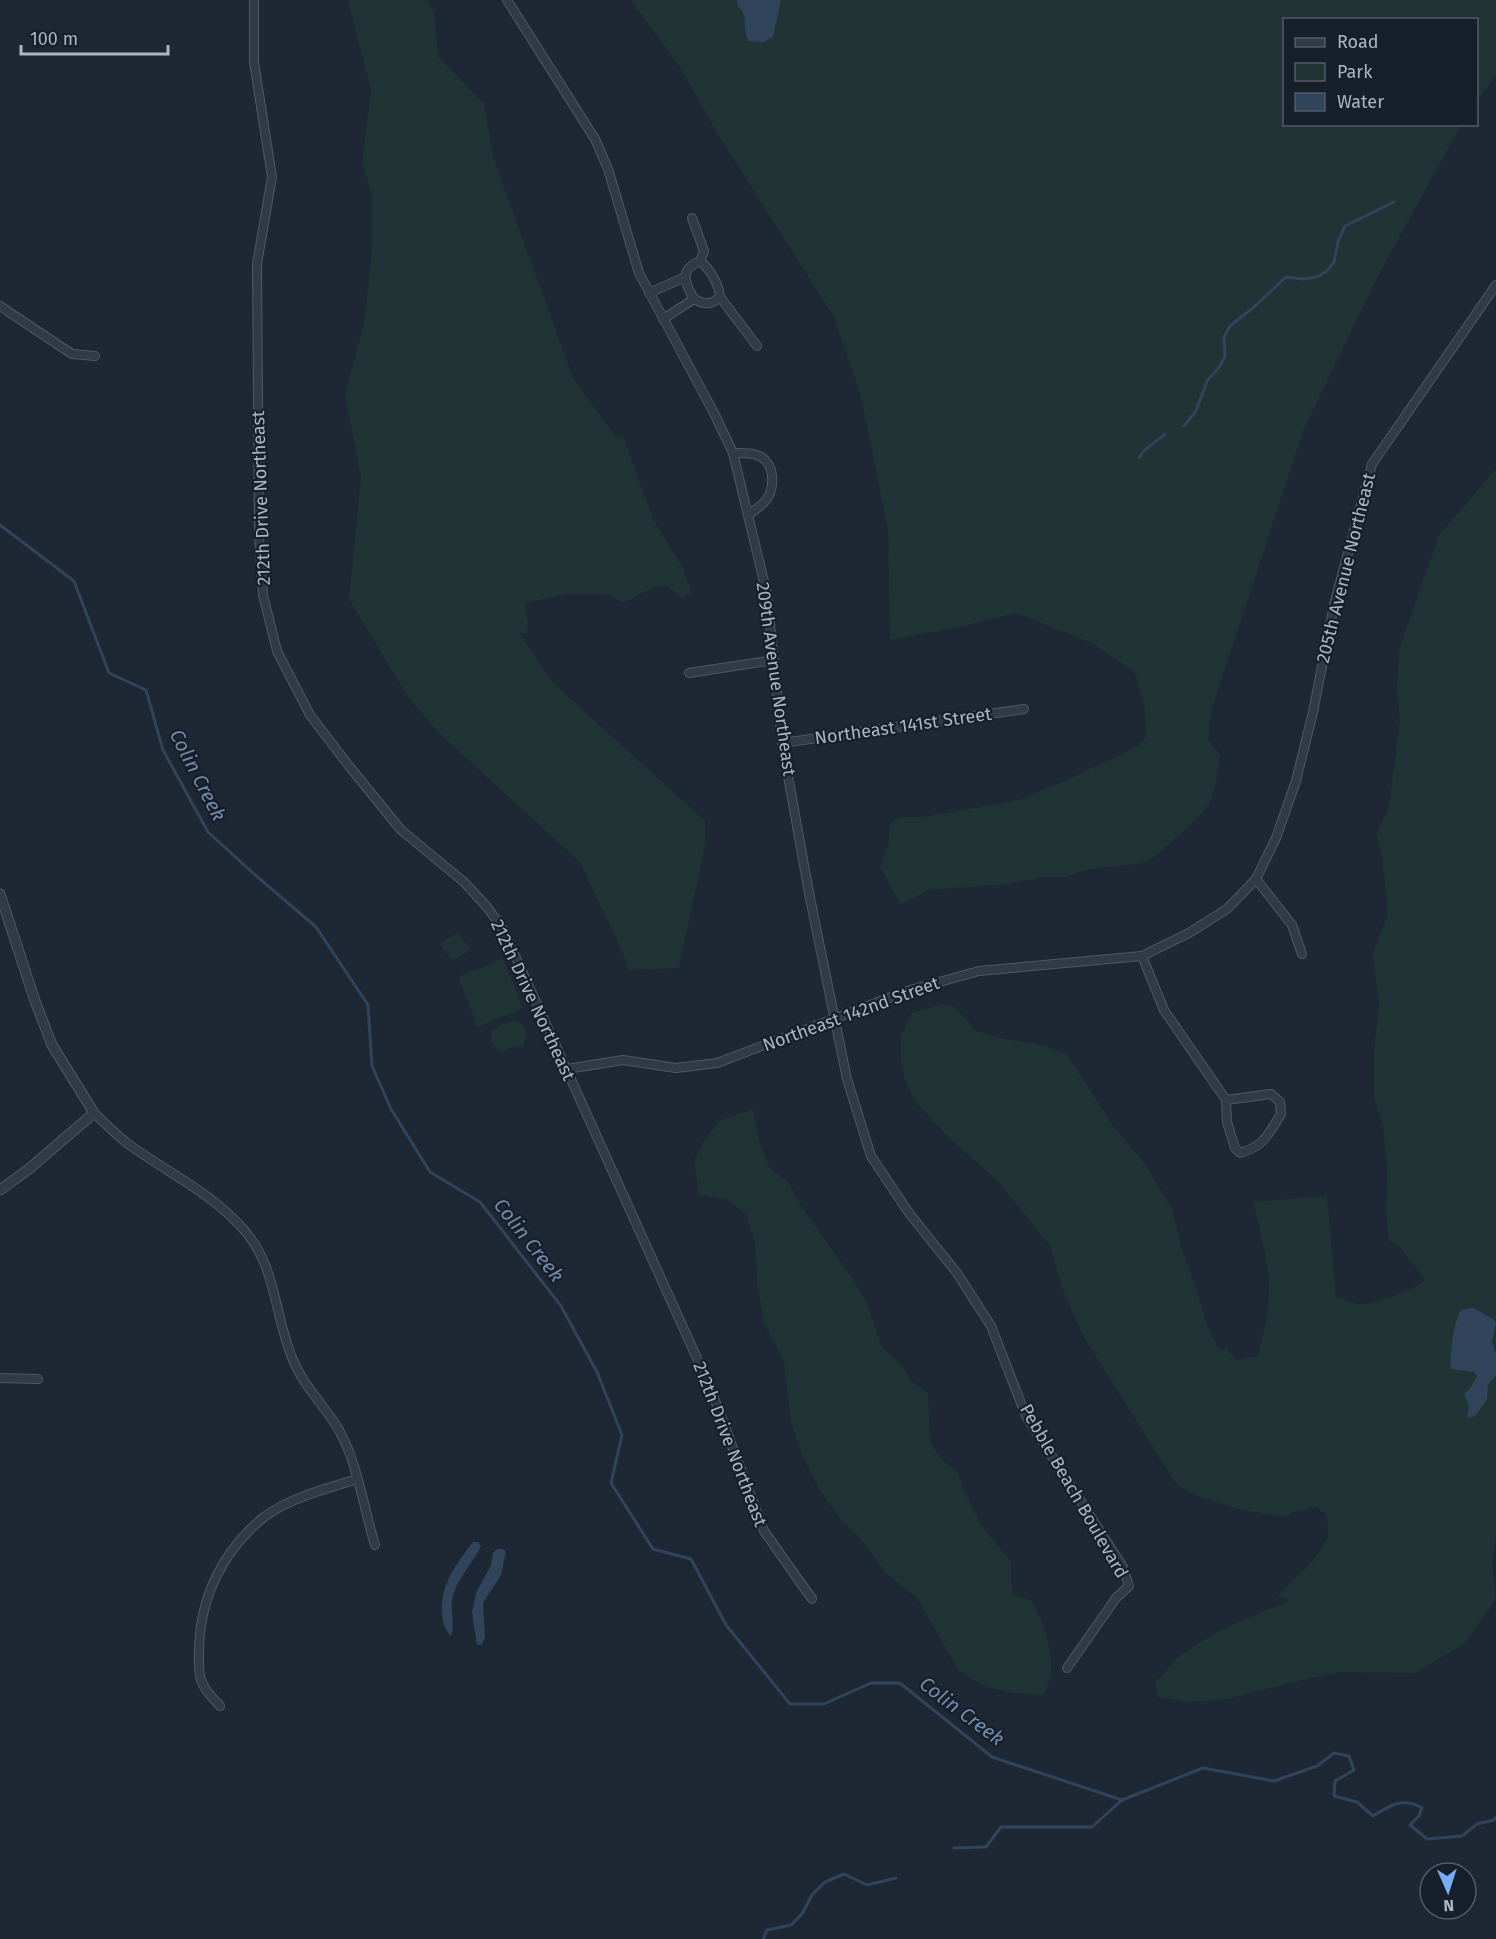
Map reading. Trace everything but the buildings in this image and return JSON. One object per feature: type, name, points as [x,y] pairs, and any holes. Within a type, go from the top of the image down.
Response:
[{"type":"street","name":"212th Drive Northeast","points":[[254,0],[254,62],[272,177],[257,264],[259,537],[263,595],[277,651],[310,715],[401,830],[464,882],[487,906],[503,929],[710,1387],[764,1531],[812,1599]]},
{"type":"street","name":"209th Avenue Northeast","points":[[507,0],[595,139],[608,169],[639,273],[733,453],[767,594],[782,744],[848,1079],[871,1156],[909,1213],[957,1273]]},
{"type":"street","points":[[692,218],[704,251],[700,261],[691,264],[685,277],[694,299],[705,304],[713,303],[720,297]]},
{"type":"street","points":[[700,261],[707,266],[720,290],[720,297],[757,346]]},
{"type":"street","points":[[649,293],[685,277]]},
{"type":"street","name":"205th Avenue Northeast","points":[[1256,879],[1276,838],[1296,781],[1314,712],[1334,605],[1372,464],[1496,285]]},
{"type":"street","points":[[663,319],[694,299]]},
{"type":"street","points":[[0,306],[72,354],[95,356]]},
{"type":"street","points":[[733,453],[750,453],[765,460],[772,472],[772,487],[766,501],[748,515]]},
{"type":"street","points":[[689,673],[774,660]]},
{"type":"street","name":"Northeast 141st Street","points":[[782,744],[1024,709]]},
{"type":"street","name":"Northeast 142nd Street","points":[[567,1069],[623,1060],[676,1068],[717,1063],[910,990],[979,971],[1142,956],[1189,933],[1227,909],[1256,879]]},
{"type":"street","points":[[1256,879],[1293,925],[1302,954]]},
{"type":"street","points":[[0,894],[52,1045],[94,1113],[130,1146],[186,1180],[220,1205],[246,1231],[263,1259],[271,1278],[280,1327],[294,1363],[340,1433],[357,1479],[375,1545]]},
{"type":"street","points":[[1142,956],[1164,1010],[1226,1100],[1227,1122],[1235,1148],[1240,1153],[1255,1149],[1268,1136],[1281,1114],[1280,1102],[1270,1094],[1226,1100]]},
{"type":"street","points":[[0,1190],[30,1168],[94,1113]]},
{"type":"street","name":"Pebble Beach Boulevard","points":[[957,1273],[990,1326],[1026,1416],[1123,1567],[1129,1586],[1116,1598],[1067,1668]]},
{"type":"street","points":[[0,1378],[38,1379]]},
{"type":"street","points":[[220,1706],[204,1688],[199,1671],[199,1633],[210,1588],[233,1548],[265,1517],[295,1500],[357,1479]]},
{"type":"green space","points":[[348,0],[427,0],[434,12],[438,56],[484,104],[493,157],[573,378],[616,437],[623,436],[653,519],[683,568],[692,593],[683,598],[665,585],[645,591],[623,603],[606,594],[565,594],[526,603],[527,634],[519,633],[553,683],[705,821],[705,845],[679,968],[629,970],[580,862],[440,734],[408,697],[349,599],[361,477],[345,395],[365,320],[372,246],[372,194],[362,163],[371,90]]},
{"type":"green space","points":[[631,0],[1496,0],[1496,75],[1478,100],[1478,18],[1283,18],[1283,126],[1460,126],[1379,274],[1304,429],[1211,710],[1208,739],[1220,755],[1215,788],[1208,806],[1152,859],[1137,864],[1088,869],[1066,877],[1044,877],[1007,884],[928,890],[901,905],[880,867],[888,846],[890,823],[902,817],[924,817],[1019,800],[1139,746],[1146,737],[1145,710],[1135,672],[1092,643],[1016,613],[890,640],[888,528],[860,393],[834,317],[716,131],[681,69]]},
{"type":"green space","points":[[1496,469],[1496,1538],[1492,1562],[1496,1599],[1465,1643],[1415,1673],[1341,1672],[1227,1699],[1190,1702],[1158,1697],[1155,1683],[1178,1657],[1216,1632],[1290,1600],[1277,1596],[1313,1561],[1328,1537],[1327,1514],[1316,1507],[1291,1513],[1286,1517],[1243,1510],[1202,1498],[1176,1484],[1084,1337],[1063,1291],[1050,1246],[997,1180],[947,1136],[914,1100],[904,1078],[901,1036],[912,1013],[942,1004],[955,1007],[976,1031],[1004,1039],[1042,1045],[1067,1054],[1113,1126],[1145,1164],[1172,1209],[1181,1246],[1207,1324],[1217,1346],[1222,1351],[1226,1347],[1236,1360],[1258,1356],[1268,1307],[1269,1291],[1264,1246],[1253,1202],[1327,1196],[1336,1297],[1364,1304],[1404,1292],[1425,1280],[1401,1248],[1389,1240],[1383,1124],[1374,1098],[1374,1052],[1379,1006],[1373,953],[1388,914],[1382,854],[1376,834],[1389,808],[1400,720],[1397,688],[1399,650],[1439,535]]},
{"type":"green space","points":[[458,932],[470,950],[452,961],[440,944]]},
{"type":"green space","points":[[503,959],[523,1008],[478,1027],[458,977]]},
{"type":"green space","points":[[516,1021],[523,1025],[526,1031],[523,1047],[514,1046],[501,1052],[491,1041],[491,1036],[502,1025]]},
{"type":"green space","points":[[753,1109],[759,1141],[770,1168],[789,1183],[801,1206],[854,1281],[867,1303],[882,1347],[903,1367],[912,1382],[928,1393],[930,1442],[941,1459],[958,1473],[965,1493],[982,1526],[1011,1562],[1013,1595],[1032,1601],[1036,1609],[1047,1637],[1051,1656],[1051,1676],[1044,1695],[1013,1693],[986,1687],[959,1671],[917,1598],[885,1572],[863,1541],[841,1520],[818,1487],[802,1455],[791,1423],[784,1362],[764,1323],[757,1283],[755,1241],[746,1214],[726,1199],[699,1195],[694,1161],[703,1142],[719,1121]]},
{"type":"water","points":[[737,0],[781,0],[773,37],[763,42],[749,41],[744,15],[738,7]]},
{"type":"water","points":[[1473,1308],[1492,1318],[1496,1323],[1492,1342],[1496,1353],[1496,1375],[1488,1385],[1487,1399],[1475,1416],[1467,1418],[1469,1407],[1464,1393],[1469,1390],[1477,1377],[1474,1372],[1451,1369],[1451,1355],[1458,1316],[1461,1310]]},
{"type":"water","points":[[473,1542],[478,1542],[481,1546],[453,1595],[451,1636],[442,1617],[444,1591],[456,1566]]},
{"type":"water","points":[[497,1549],[503,1549],[506,1552],[501,1575],[483,1603],[485,1637],[482,1644],[477,1645],[472,1613],[476,1593],[491,1565],[493,1553]]},
{"type":"waterway","points":[[1184,426],[1196,411],[1207,381],[1225,356],[1224,337],[1230,326],[1286,277],[1304,279],[1317,277],[1327,271],[1334,262],[1338,242],[1345,226],[1394,202]]},
{"type":"waterway","points":[[1139,458],[1147,448],[1165,434]]},
{"type":"waterway","name":"Colin Creek","points":[[0,525],[74,581],[109,673],[146,690],[163,750],[208,832],[316,927],[368,1005],[372,1066],[391,1109],[430,1172],[480,1202],[561,1306],[597,1372],[622,1435],[611,1483],[653,1549],[691,1559],[726,1625],[790,1704],[824,1704],[871,1683],[900,1683],[992,1757],[1122,1800]]},
{"type":"waterway","points":[[954,1848],[986,1847],[1001,1827],[1092,1827],[1122,1800],[1203,1768],[1274,1781],[1317,1766],[1334,1753],[1349,1756],[1354,1770],[1335,1781],[1334,1796],[1357,1802],[1373,1816],[1403,1803],[1422,1808],[1419,1816],[1410,1825],[1427,1839],[1462,1836],[1477,1824],[1494,1820],[1496,1817]]},
{"type":"waterway","points":[[763,1939],[767,1930],[791,1925],[802,1914],[812,1895],[825,1882],[844,1874],[867,1885],[896,1878]]}]
